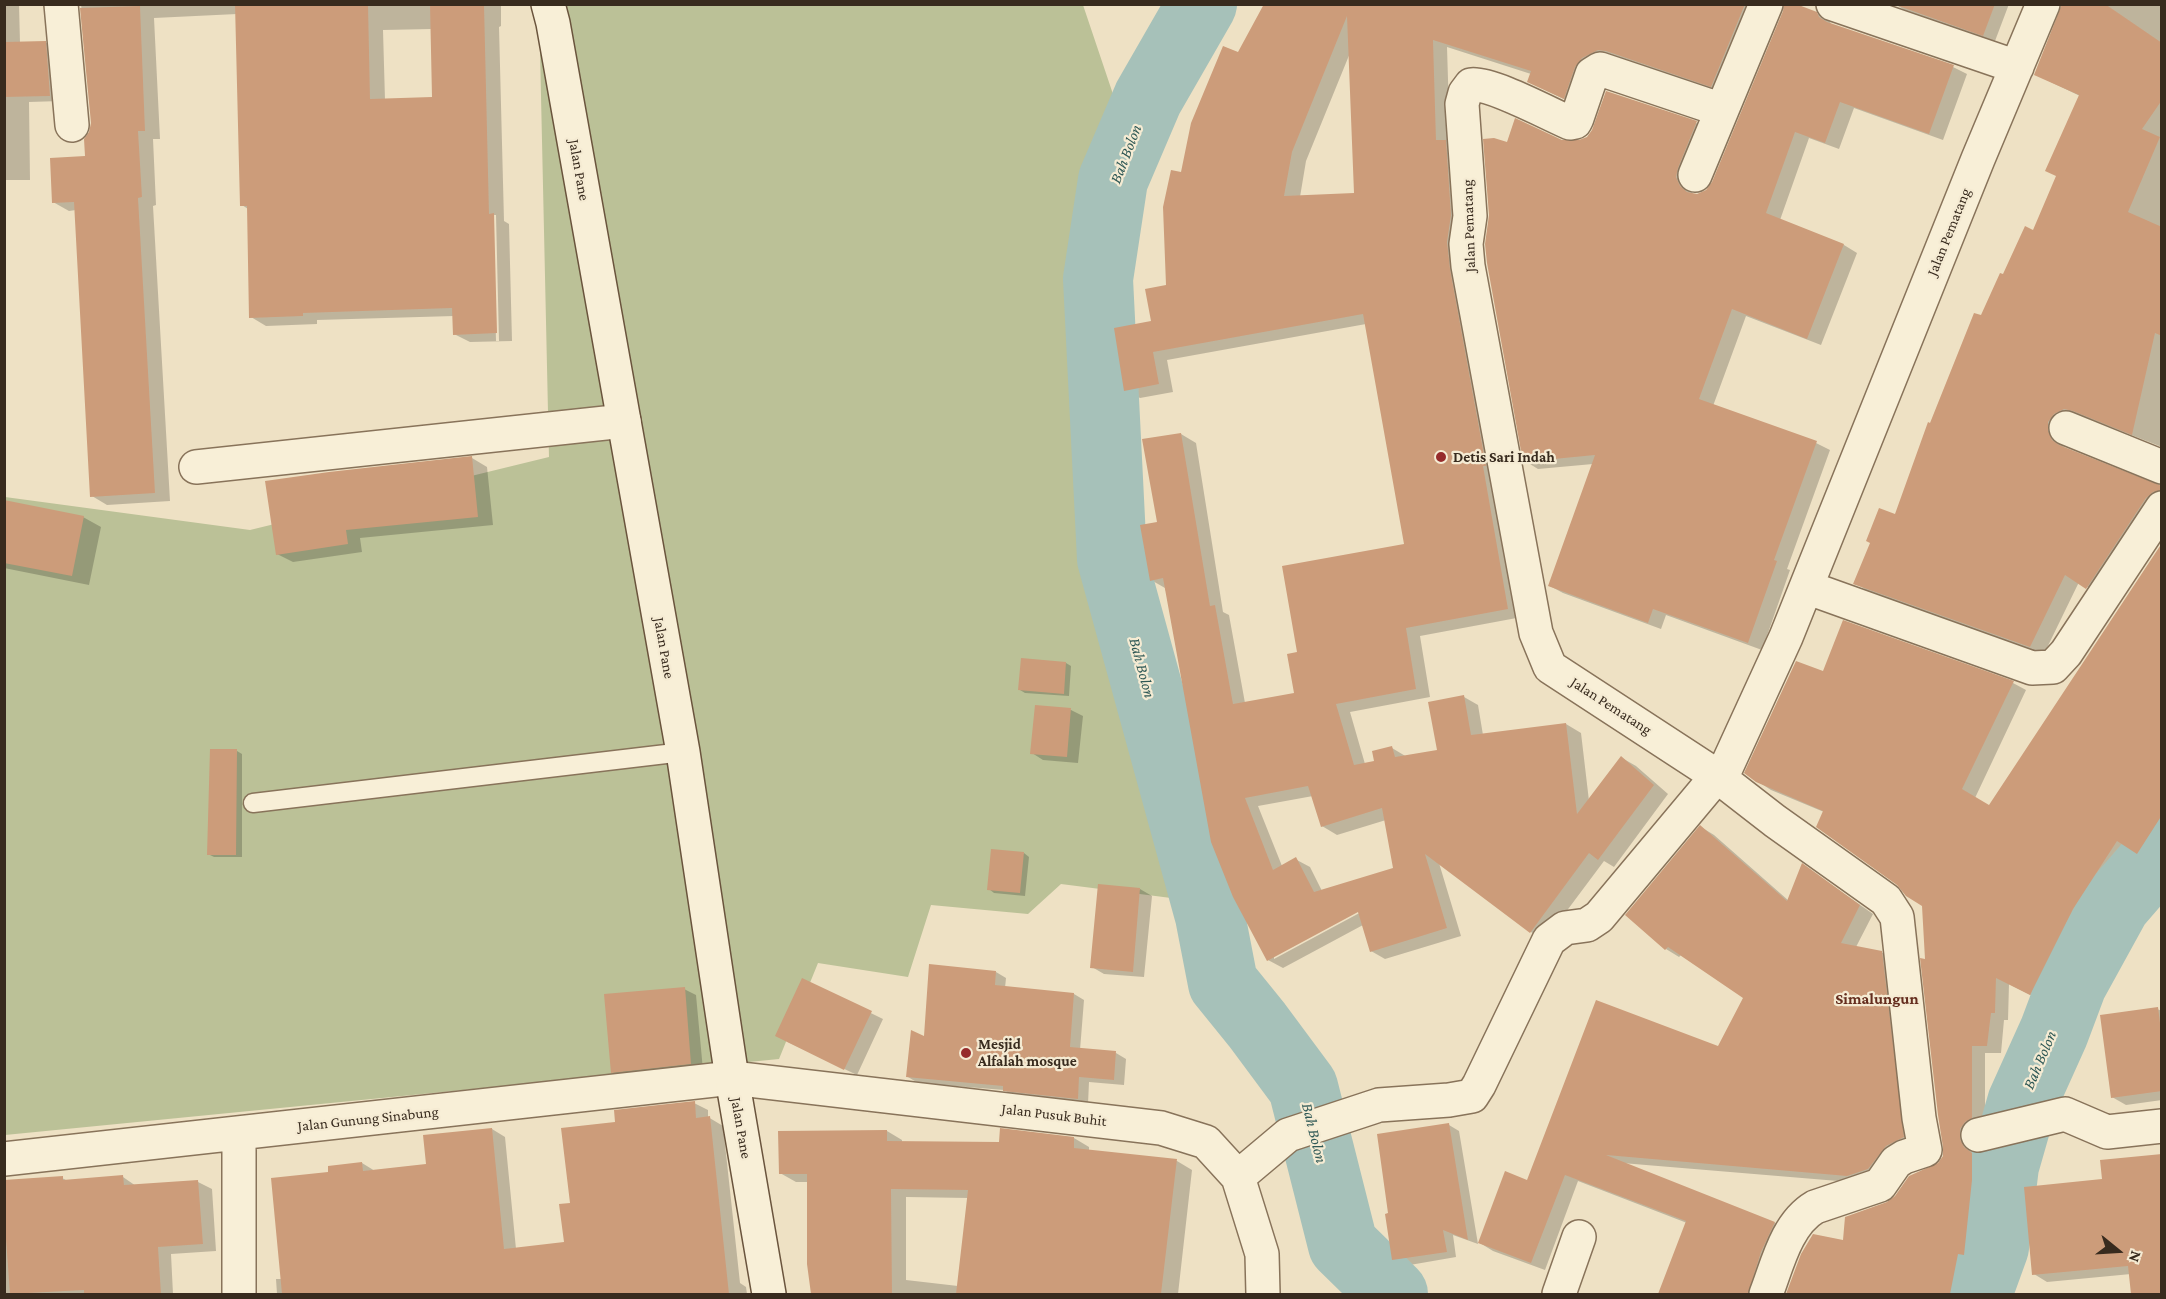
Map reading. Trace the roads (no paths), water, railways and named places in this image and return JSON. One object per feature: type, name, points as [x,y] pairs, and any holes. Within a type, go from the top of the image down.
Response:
[{"type":"street","points":[[61,4],[72,125]]},
{"type":"street","name":"Jalan Pane","points":[[548,4],[682,752],[732,1078],[769,1294]]},
{"type":"street","points":[[1695,175],[1766,4]]},
{"type":"street","points":[[1833,4],[2017,67]]},
{"type":"street","name":"Jalan Pematang","points":[[1722,110],[1599,69],[1592,74],[1575,122],[1570,123],[1478,84],[1471,85],[1465,93],[1462,104],[1470,216],[1466,244],[1468,266],[1536,633],[1550,667],[1718,776],[1725,770],[1786,637],[2043,4]]},
{"type":"street","points":[[196,466],[624,421]]},
{"type":"street","points":[[2066,428],[2162,467]]},
{"type":"street","points":[[1806,587],[2032,668],[2053,667],[2066,653],[2162,508]]},
{"type":"street","points":[[1238,1177],[1288,1135],[1379,1105],[1472,1096],[1549,940],[1564,928],[1587,925],[1599,917],[1718,776],[1886,900],[1898,918],[1919,1118],[1925,1150],[1896,1162],[1880,1185],[1805,1213],[1786,1243],[1766,1294]]},
{"type":"street","name":"Jalan Gunung Sinabung","points":[[4,1159],[732,1078]]},
{"type":"street","name":"Jalan Pusuk Buhit","points":[[732,1078],[1161,1128],[1206,1142],[1238,1177],[1262,1254],[1263,1294]]},
{"type":"street","points":[[1978,1135],[2065,1114],[2107,1132],[2162,1126]]},
{"type":"street","points":[[239,1134],[240,1294]]},
{"type":"street","points":[[1559,1294],[1579,1237]]},
{"type":"lane","points":[[253,803],[682,752]]},
{"type":"waterway","name":"Bah Bolon","points":[[1202,4],[1148,98],[1113,180],[1098,279],[1112,559],[1210,916],[1223,983],[1303,1087],[1343,1245],[1393,1294]]},
{"type":"waterway","name":"Bah Bolon","points":[[1977,1294],[1994,1247],[2004,1166],[2022,1103],[2054,1032],[2072,984],[2116,904],[2162,851]]},
{"type":"place","name":"Detis Sari Indah","points":[[1441,457]]},
{"type":"place","name":"Mesjid Alfalah mosque","points":[[966,1053]]},
{"type":"district","name":"Simalungun","points":[[1877,999]]}]
